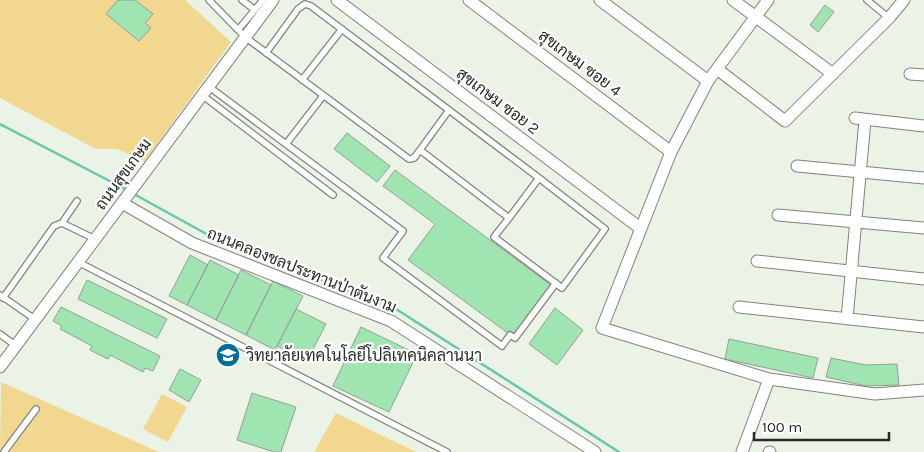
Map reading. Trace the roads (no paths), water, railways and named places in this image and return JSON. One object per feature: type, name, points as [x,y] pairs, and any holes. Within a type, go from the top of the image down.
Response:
[{"type":"street","name":"ถนนสุขเกษม","points":[[0,367],[205,90],[242,33],[272,0]]},
{"type":"street","name":"สุขเกษม ซอย 2","points":[[337,0],[640,228]]},
{"type":"street","name":"สุขเกษม ซอย 4","points":[[469,0],[671,152]]},
{"type":"street","points":[[600,0],[708,81]]},
{"type":"street","points":[[733,0],[833,74]]},
{"type":"street","points":[[768,0],[708,81],[671,152],[602,328],[769,379],[875,394],[924,390]]},
{"type":"street","points":[[717,69],[785,121],[889,18],[904,0]]},
{"type":"street","points":[[910,74],[924,76]]},
{"type":"street","points":[[847,319],[860,172],[860,119],[924,126]]},
{"type":"street","points":[[797,166],[924,178]]},
{"type":"street","name":"ถนนคลองชลประทานป่าตันงาม","points":[[122,203],[192,243],[390,322],[595,452]]},
{"type":"street","points":[[778,215],[924,228]]},
{"type":"street","points":[[757,261],[924,278]]},
{"type":"street","points":[[738,307],[924,327]]},
{"type":"street","points":[[742,452],[769,379]]},
{"type":"lane","points":[[210,0],[242,33],[266,53],[409,160],[414,158],[449,110]]},
{"type":"lane","points":[[242,0],[255,10]]},
{"type":"lane","points":[[242,33],[263,0]]},
{"type":"lane","points":[[868,0],[889,18]]},
{"type":"lane","points":[[266,53],[298,9],[305,4],[311,6],[539,178],[605,229],[562,288],[494,237],[539,178]]},
{"type":"lane","points":[[302,80],[342,29]]},
{"type":"lane","points":[[205,90],[286,144],[402,231],[383,258],[502,346],[510,335],[515,338],[556,283]]},
{"type":"lane","points":[[205,90],[333,195]]},
{"type":"lane","points":[[286,144],[324,96]]},
{"type":"lane","points":[[420,150],[509,218]]},
{"type":"lane","points":[[36,320],[2,296],[54,226],[62,223],[77,201]]},
{"type":"lane","points":[[62,223],[95,239]]},
{"type":"lane","points":[[78,262],[447,452]]},
{"type":"lane","points":[[0,334],[16,346]]},
{"type":"lane","points":[[4,452],[36,409]]},
{"type":"waterway","points":[[0,124],[127,190]]},
{"type":"waterway","points":[[132,193],[212,237],[396,309],[619,452]]},
{"type":"place","name":"วิทยาลัยเทคโนโลยีโปลิเทคนิคลานนา","points":[[228,355]]}]
